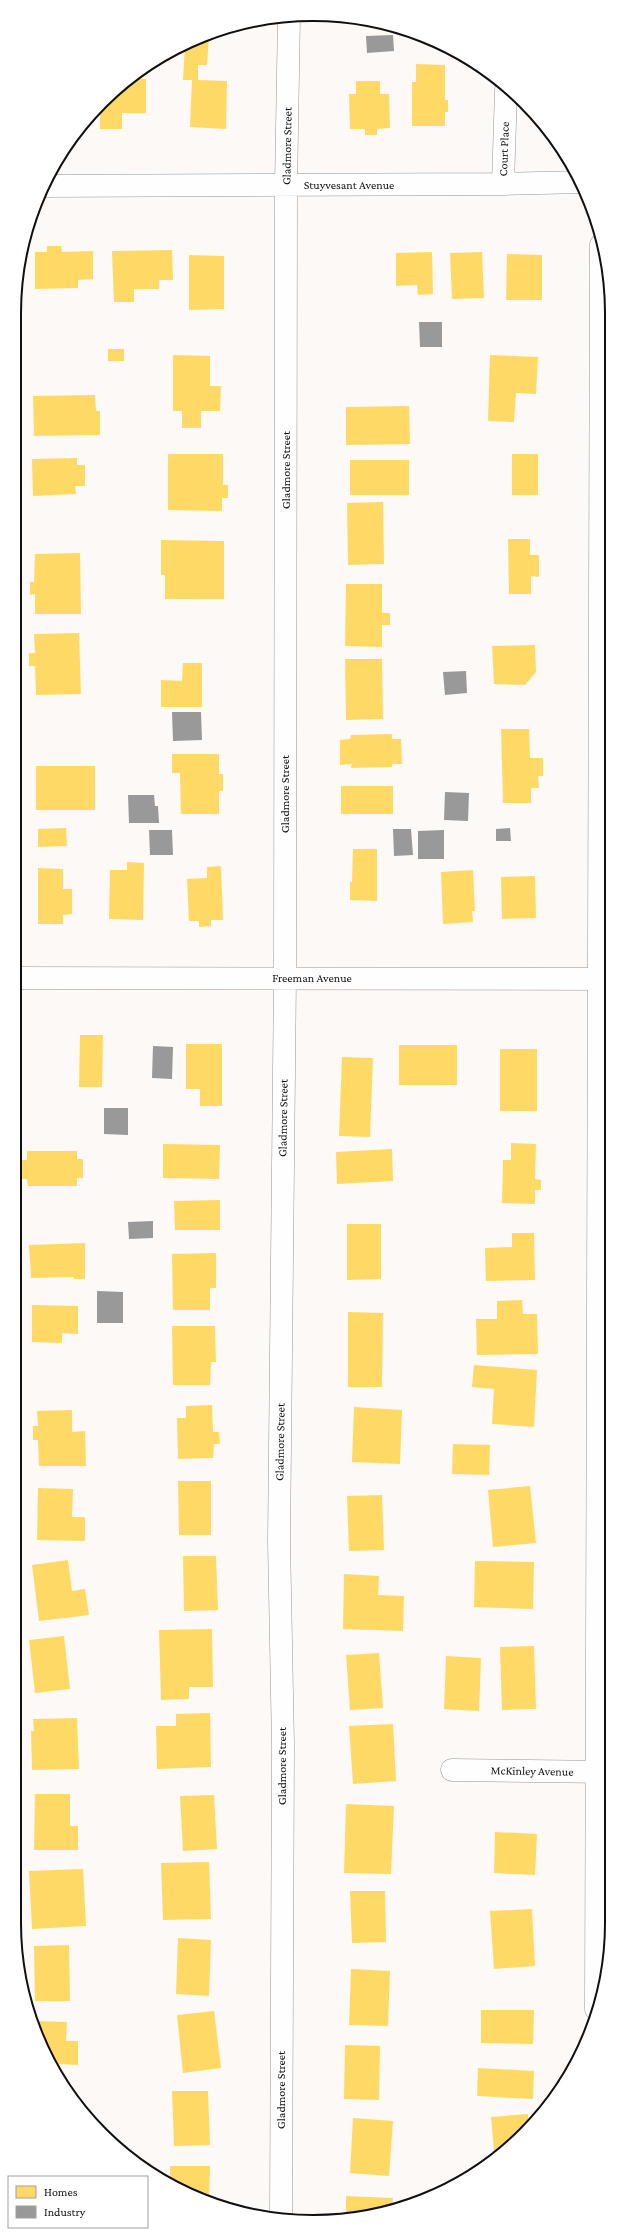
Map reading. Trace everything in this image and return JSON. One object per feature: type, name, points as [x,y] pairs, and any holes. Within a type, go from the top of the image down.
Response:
[{"type":"street","name":"Gladmore Street","points":[[281,2213],[283,1745],[279,1541],[285,978],[286,186],[289,22]]},
{"type":"street","name":"Court Place","points":[[503,184],[506,93]]},
{"type":"street","name":"Stuyvesant Avenue","points":[[50,186],[286,186],[574,182]]},
{"type":"street","points":[[597,1991],[604,1772],[604,979],[601,266]]},
{"type":"street","name":"Freeman Avenue","points":[[21,978],[604,979]]},
{"type":"street","name":"McKinley Avenue","points":[[452,1770],[604,1772]]},
{"type":"building: Homes","points":[[209,40],[207,65],[198,65],[198,80],[227,81],[226,129],[190,127],[192,80],[183,80],[185,51]]},
{"type":"building: Homes","points":[[416,64],[445,65],[445,100],[448,100],[448,112],[445,112],[445,126],[412,126],[412,82],[416,82]]},
{"type":"building: Homes","points":[[138,79],[146,79],[146,113],[122,113],[122,129],[100,129],[100,114],[120,93],[135,81]]},
{"type":"building: Homes","points":[[356,81],[380,81],[380,94],[389,94],[390,128],[377,129],[377,135],[365,135],[365,129],[350,129],[349,94],[356,94]]},
{"type":"building: Homes","points":[[47,246],[61,246],[62,252],[93,251],[93,279],[78,280],[78,288],[35,289],[35,252],[47,252]]},
{"type":"building: Homes","points":[[172,250],[173,280],[159,280],[159,289],[134,289],[134,302],[114,302],[112,251]]},
{"type":"building: Homes","points":[[432,252],[433,294],[418,295],[417,285],[396,286],[396,253]]},
{"type":"building: Homes","points":[[482,252],[484,298],[452,299],[450,253]]},
{"type":"building: Homes","points":[[507,254],[542,255],[542,300],[506,300]]},
{"type":"building: Homes","points":[[189,255],[224,256],[224,309],[189,310]]},
{"type":"building: Homes","points":[[108,349],[124,349],[124,361],[108,361]]},
{"type":"building: Homes","points":[[173,355],[210,356],[210,386],[221,386],[220,411],[201,411],[201,428],[182,428],[182,411],[173,411]]},
{"type":"building: Homes","points":[[490,355],[538,357],[536,394],[516,393],[514,422],[488,421]]},
{"type":"building: Homes","points":[[95,395],[96,411],[100,411],[100,435],[34,436],[33,396]]},
{"type":"building: Homes","points":[[409,406],[410,444],[346,445],[346,407]]},
{"type":"building: Homes","points":[[168,454],[223,454],[223,485],[228,485],[228,498],[222,498],[222,511],[168,510]]},
{"type":"building: Homes","points":[[512,454],[538,454],[538,495],[512,495]]},
{"type":"building: Homes","points":[[77,458],[77,465],[85,465],[85,486],[75,486],[76,494],[33,496],[32,459]]},
{"type":"building: Homes","points":[[350,460],[409,460],[409,495],[350,495]]},
{"type":"building: Homes","points":[[383,502],[384,564],[348,565],[347,503]]},
{"type":"building: Homes","points":[[508,539],[530,539],[530,555],[539,555],[539,577],[531,576],[531,594],[509,594]]},
{"type":"building: Homes","points":[[161,540],[224,541],[224,599],[165,599],[165,575],[161,575]]},
{"type":"building: Homes","points":[[80,553],[81,614],[35,614],[35,594],[30,595],[30,582],[34,582],[35,554]]},
{"type":"building: Homes","points":[[346,584],[382,584],[382,613],[390,613],[390,625],[382,625],[382,647],[345,646]]},
{"type":"building: Homes","points":[[79,633],[81,694],[36,695],[35,666],[29,666],[29,653],[35,653],[34,634]]},
{"type":"building: Homes","points":[[535,645],[536,672],[525,685],[494,684],[492,646]]},
{"type":"building: Homes","points":[[345,659],[382,659],[383,719],[346,720]]},
{"type":"building: Homes","points":[[183,663],[202,663],[202,707],[161,707],[161,680],[182,681]]},
{"type":"building: Homes","points":[[501,729],[529,729],[530,758],[543,758],[543,776],[538,776],[539,788],[531,788],[531,803],[503,803]]},
{"type":"building: Homes","points":[[392,734],[392,739],[401,739],[402,764],[392,764],[392,767],[351,768],[352,764],[340,765],[340,740],[350,739],[351,735]]},
{"type":"building: Homes","points":[[172,754],[219,754],[219,774],[223,774],[223,791],[219,791],[219,814],[181,814],[180,773],[172,773]]},
{"type":"building: Homes","points":[[36,766],[95,766],[95,810],[36,810]]},
{"type":"building: Homes","points":[[341,786],[393,786],[393,814],[341,814]]},
{"type":"building: Homes","points":[[66,828],[67,846],[38,847],[38,829]]},
{"type":"building: Homes","points":[[353,849],[377,849],[377,901],[350,900]]},
{"type":"building: Homes","points":[[127,862],[144,863],[143,920],[109,919],[110,870],[127,870]]},
{"type":"building: Homes","points":[[221,866],[223,920],[211,920],[211,926],[199,927],[199,921],[189,921],[187,879],[207,878],[207,867]]},
{"type":"building: Homes","points":[[38,868],[63,869],[63,889],[72,889],[72,914],[63,915],[63,924],[38,924]]},
{"type":"building: Homes","points":[[473,870],[475,911],[472,911],[473,922],[443,924],[441,872]]},
{"type":"building: Homes","points":[[535,876],[536,918],[502,919],[501,877]]},
{"type":"building: Homes","points":[[80,1035],[103,1035],[102,1087],[79,1087]]},
{"type":"building: Homes","points":[[186,1044],[222,1044],[222,1106],[200,1106],[200,1089],[186,1089]]},
{"type":"building: Homes","points":[[399,1045],[457,1045],[457,1085],[399,1085]]},
{"type":"building: Homes","points":[[500,1049],[537,1049],[537,1111],[500,1111]]},
{"type":"building: Homes","points":[[342,1057],[373,1058],[370,1137],[339,1136]]},
{"type":"building: Homes","points":[[511,1143],[536,1144],[535,1179],[541,1180],[541,1190],[535,1190],[535,1204],[502,1203],[503,1160],[511,1160]]},
{"type":"building: Homes","points":[[163,1144],[220,1145],[219,1179],[163,1178]]},
{"type":"building: Homes","points":[[392,1149],[393,1181],[337,1184],[336,1152]]},
{"type":"building: Homes","points":[[27,1151],[77,1151],[77,1159],[83,1159],[83,1178],[77,1178],[77,1186],[28,1186],[27,1179],[22,1179],[22,1160],[27,1160]]},
{"type":"building: Homes","points":[[220,1200],[220,1230],[175,1230],[174,1201]]},
{"type":"building: Homes","points":[[347,1224],[381,1224],[381,1279],[347,1280]]},
{"type":"building: Homes","points":[[512,1233],[534,1233],[535,1280],[486,1281],[485,1248],[512,1247]]},
{"type":"building: Homes","points":[[85,1243],[85,1279],[74,1279],[73,1277],[31,1278],[29,1245]]},
{"type":"building: Homes","points":[[216,1253],[216,1288],[210,1288],[210,1310],[173,1310],[172,1254]]},
{"type":"building: Homes","points":[[522,1300],[523,1314],[537,1314],[538,1354],[477,1355],[476,1319],[497,1319],[497,1301]]},
{"type":"building: Homes","points":[[32,1305],[78,1306],[78,1334],[62,1333],[62,1343],[32,1342]]},
{"type":"building: Homes","points":[[348,1312],[383,1313],[382,1387],[348,1387]]},
{"type":"building: Homes","points":[[172,1326],[215,1326],[216,1362],[211,1362],[210,1385],[173,1385]]},
{"type":"building: Homes","points":[[474,1365],[537,1370],[534,1427],[492,1424],[494,1389],[472,1387]]},
{"type":"building: Homes","points":[[212,1405],[213,1432],[219,1432],[220,1444],[214,1444],[213,1458],[178,1459],[177,1418],[186,1418],[186,1406]]},
{"type":"building: Homes","points":[[354,1407],[402,1410],[400,1464],[352,1462]]},
{"type":"building: Homes","points":[[72,1410],[72,1432],[85,1431],[86,1466],[39,1466],[38,1440],[33,1440],[33,1426],[38,1426],[37,1411]]},
{"type":"building: Homes","points":[[453,1444],[490,1445],[489,1475],[452,1474]]},
{"type":"building: Homes","points":[[178,1481],[211,1481],[211,1535],[179,1535]]},
{"type":"building: Homes","points":[[530,1486],[536,1543],[493,1547],[488,1490]]},
{"type":"building: Homes","points":[[38,1488],[73,1489],[72,1517],[85,1517],[85,1541],[37,1540]]},
{"type":"building: Homes","points":[[382,1495],[384,1550],[349,1551],[347,1496]]},
{"type":"building: Homes","points":[[183,1556],[216,1556],[218,1610],[184,1611]]},
{"type":"building: Homes","points":[[68,1560],[72,1591],[85,1589],[89,1615],[39,1621],[32,1565]]},
{"type":"building: Homes","points":[[475,1561],[534,1562],[533,1609],[474,1607]]},
{"type":"building: Homes","points":[[344,1574],[379,1576],[378,1595],[404,1596],[403,1631],[343,1629]]},
{"type":"building: Homes","points":[[212,1629],[213,1687],[189,1687],[189,1699],[161,1700],[159,1630]]},
{"type":"building: Homes","points":[[64,1636],[70,1689],[35,1693],[29,1640]]},
{"type":"building: Homes","points":[[534,1646],[536,1709],[502,1710],[500,1647]]},
{"type":"building: Homes","points":[[379,1653],[383,1708],[350,1710],[346,1655]]},
{"type":"building: Homes","points":[[446,1656],[481,1658],[479,1711],[444,1709]]},
{"type":"building: Homes","points":[[210,1713],[211,1767],[157,1769],[156,1726],[176,1726],[176,1714]]},
{"type":"building: Homes","points":[[77,1718],[79,1769],[32,1770],[31,1731],[34,1731],[33,1719]]},
{"type":"building: Homes","points":[[393,1724],[396,1781],[353,1784],[349,1726]]},
{"type":"building: Homes","points":[[35,1794],[70,1794],[70,1826],[78,1826],[78,1850],[34,1850]]},
{"type":"building: Homes","points":[[214,1795],[217,1849],[183,1851],[180,1796]]},
{"type":"building: Homes","points":[[346,1804],[394,1806],[391,1874],[344,1873]]},
{"type":"building: Homes","points":[[495,1832],[537,1834],[535,1875],[494,1873]]},
{"type":"building: Homes","points":[[209,1862],[211,1919],[163,1920],[161,1863]]},
{"type":"building: Homes","points":[[83,1869],[86,1926],[32,1929],[29,1871]]},
{"type":"building: Homes","points":[[350,1891],[385,1891],[386,1942],[352,1943]]},
{"type":"building: Homes","points":[[532,1909],[535,1966],[494,1969],[490,1911]]},
{"type":"building: Homes","points":[[178,1938],[211,1940],[209,1996],[176,1994]]},
{"type":"building: Homes","points":[[69,1945],[70,2001],[35,2001],[34,1946]]},
{"type":"building: Homes","points":[[351,1969],[390,1971],[388,2026],[349,2025]]},
{"type":"building: Homes","points":[[481,2010],[534,2010],[533,2044],[481,2043]]},
{"type":"building: Homes","points":[[214,2011],[221,2068],[183,2073],[177,2015]]},
{"type":"building: Homes","points":[[38,2021],[67,2022],[66,2041],[78,2041],[78,2065],[59,2064],[59,2067]]},
{"type":"building: Homes","points":[[345,2045],[380,2046],[379,2100],[344,2099]]},
{"type":"building: Homes","points":[[478,2068],[534,2071],[533,2099],[477,2096]]},
{"type":"building: Homes","points":[[172,2091],[208,2091],[210,2145],[174,2146]]},
{"type":"building: Homes","points":[[528,2114],[528,2120],[506,2143],[494,2152],[491,2117]]},
{"type":"building: Homes","points":[[353,2118],[393,2121],[389,2176],[350,2173]]},
{"type":"building: Homes","points":[[170,2166],[210,2166],[209,2196],[184,2185],[170,2178]]},
{"type":"building: Homes","points":[[346,2196],[393,2198],[393,2204],[346,2213]]},
{"type":"building: Industry","points":[[393,35],[394,51],[367,53],[366,36]]},
{"type":"building: Industry","points":[[419,322],[442,322],[442,347],[420,347]]},
{"type":"building: Industry","points":[[466,671],[467,693],[445,695],[443,672]]},
{"type":"building: Industry","points":[[172,712],[201,712],[202,740],[173,741]]},
{"type":"building: Industry","points":[[445,792],[469,793],[468,821],[444,820]]},
{"type":"building: Industry","points":[[128,795],[154,795],[155,806],[158,806],[159,823],[129,823]]},
{"type":"building: Industry","points":[[510,828],[511,841],[496,841],[496,829]]},
{"type":"building: Industry","points":[[393,829],[411,829],[413,855],[394,856]]},
{"type":"building: Industry","points":[[149,830],[172,830],[173,855],[150,855]]},
{"type":"building: Industry","points":[[444,830],[444,859],[418,859],[418,831]]},
{"type":"building: Industry","points":[[153,1046],[173,1047],[172,1079],[152,1078]]},
{"type":"building: Industry","points":[[104,1108],[128,1108],[128,1135],[104,1134]]},
{"type":"building: Industry","points":[[153,1221],[153,1238],[129,1239],[128,1222]]},
{"type":"building: Industry","points":[[97,1291],[123,1292],[123,1323],[97,1323]]}]
